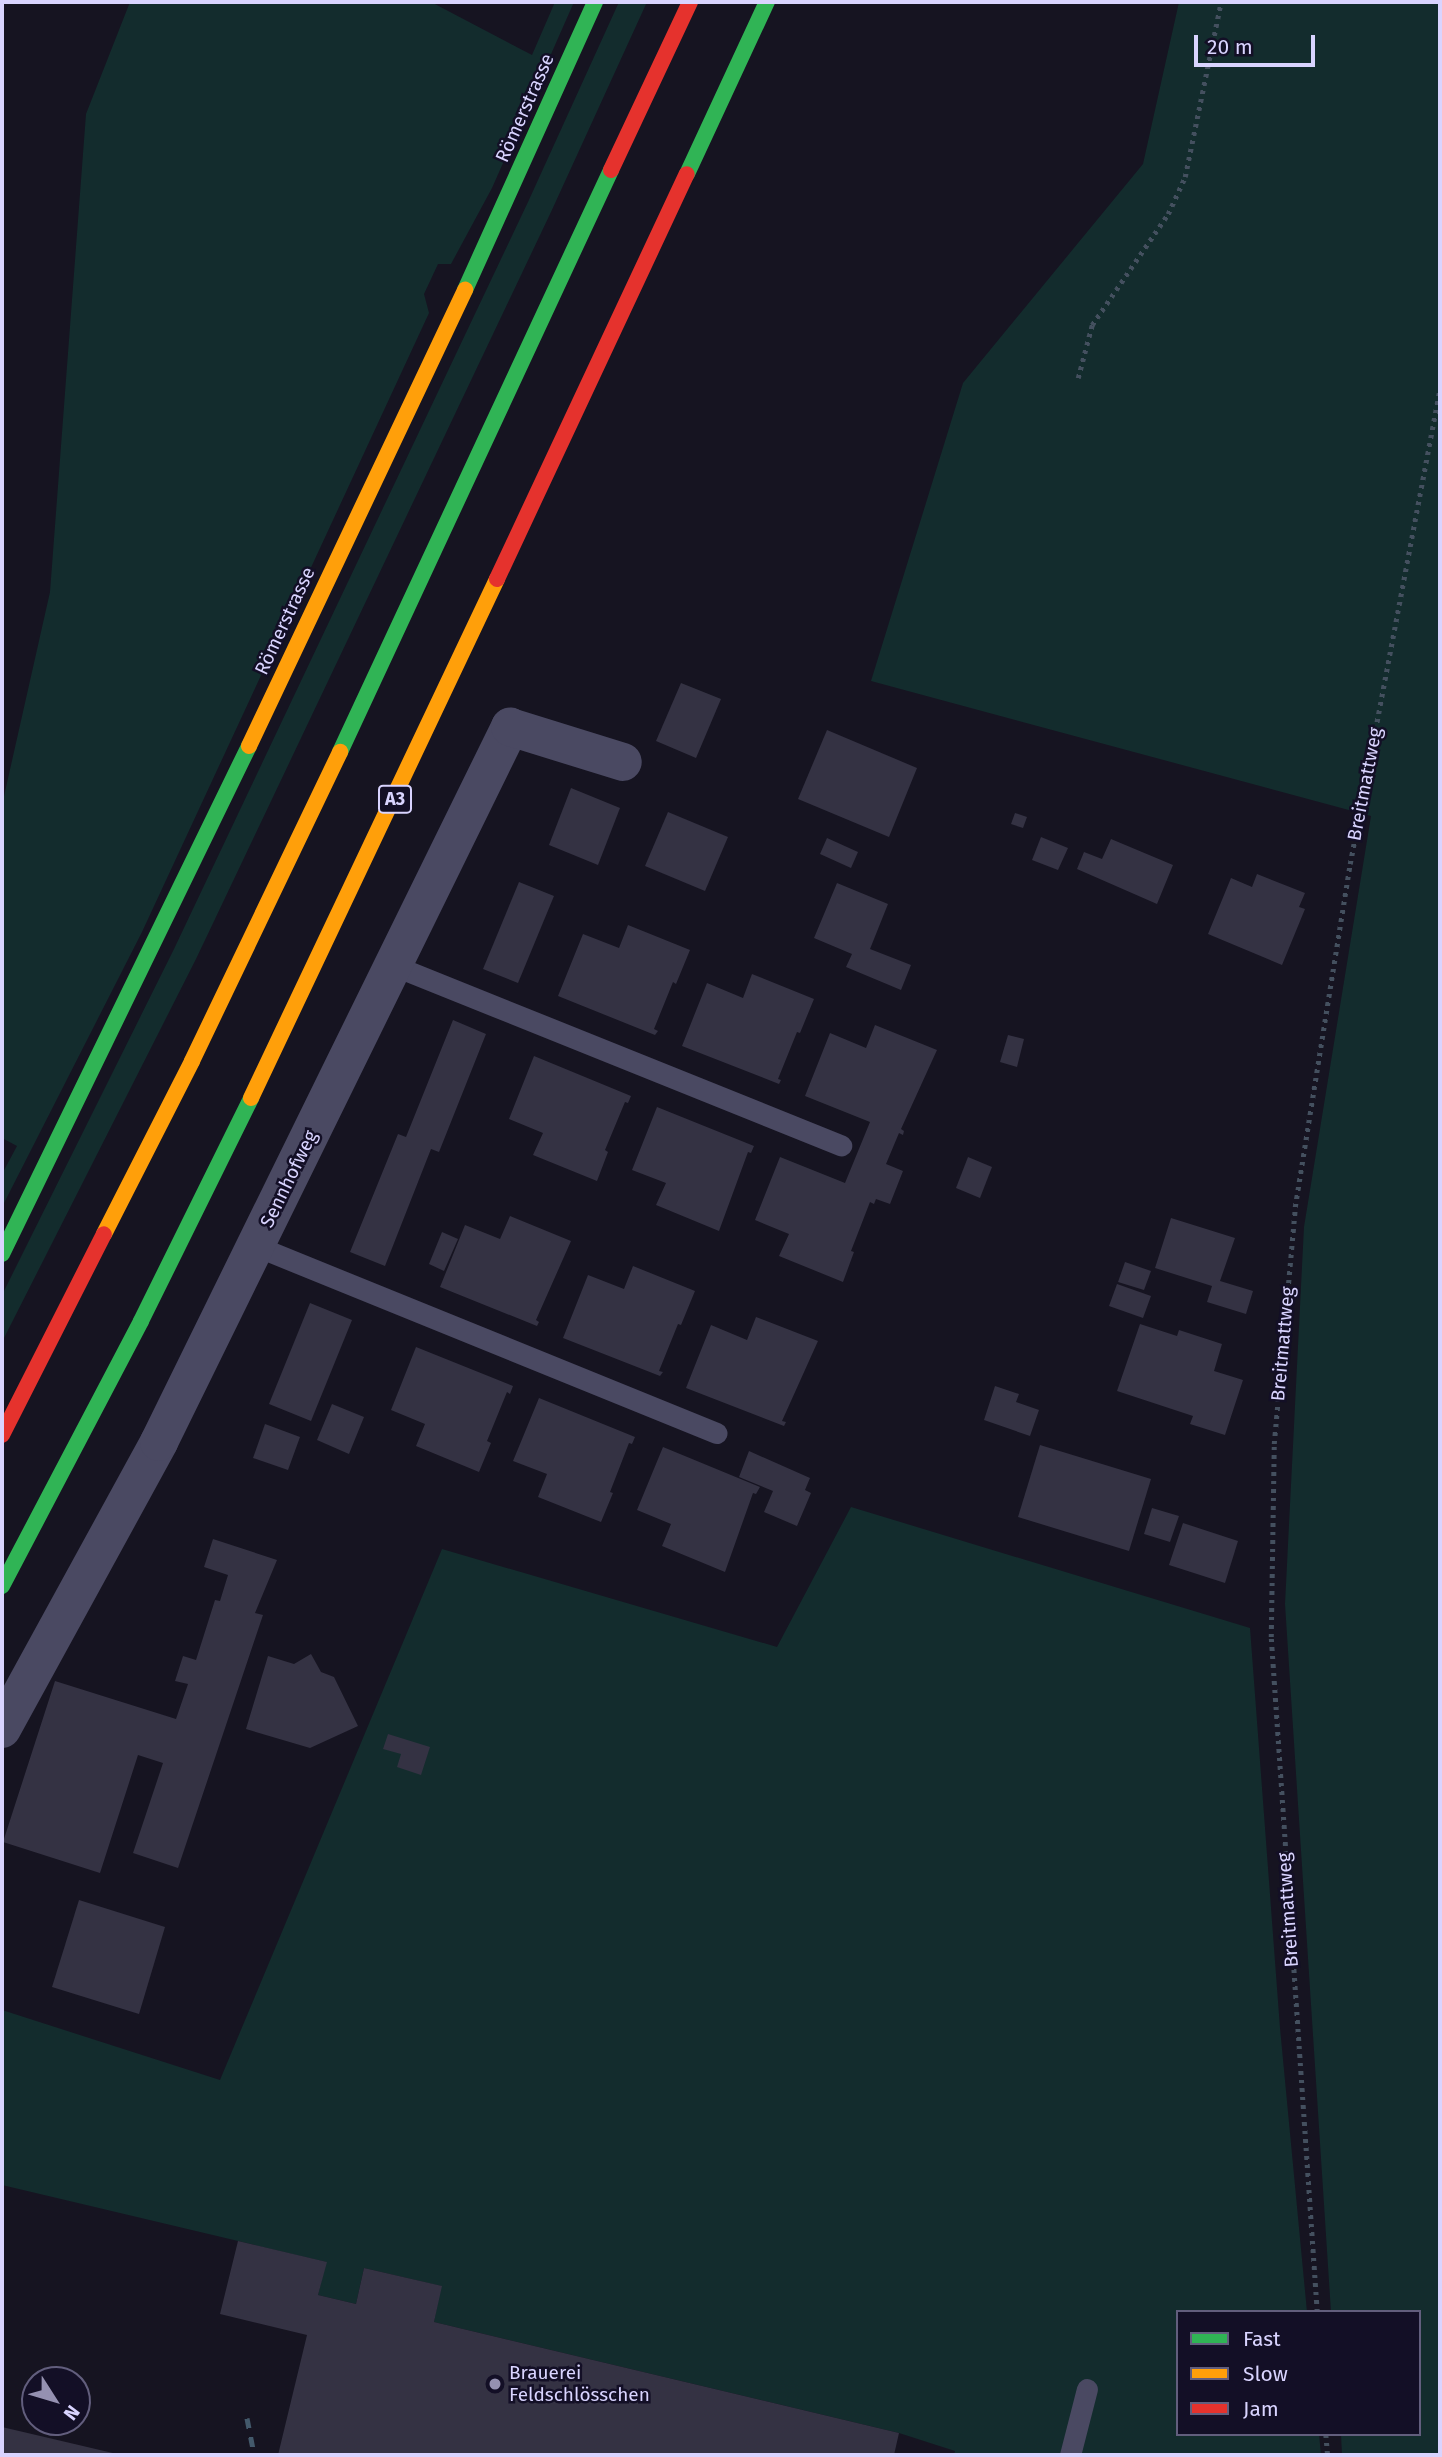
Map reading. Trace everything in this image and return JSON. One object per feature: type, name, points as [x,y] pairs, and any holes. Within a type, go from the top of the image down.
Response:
[{"type":"main road","name":"Römerstrasse","points":[[2,1254],[161,931],[504,207],[595,2]]},
{"type":"main road","points":[[2,1435],[192,1060],[356,718],[690,2]]},
{"type":"main road","name":"A3","points":[[2,1586],[141,1321],[264,1071],[413,760],[767,2]]},
{"type":"street","name":"Sennhofweg","points":[[2,1729],[159,1442],[395,967],[510,727],[623,762]]},
{"type":"lane","points":[[395,967],[841,1145]]},
{"type":"lane","points":[[256,1246],[717,1433]]},
{"type":"lane","points":[[1070,2455],[1087,2389]]},
{"type":"path","points":[[1078,378],[1092,326],[1168,214],[1185,177],[1222,2]]},
{"type":"path","name":"Breitmattweg","points":[[1317,2310],[1271,1637],[1275,1444],[1297,1194],[1350,864],[1440,388]]},
{"type":"path","points":[[1326,2436],[1328,2455]]},
{"type":"green space","points":[[130,2],[431,2],[532,55],[555,2],[574,2],[492,188],[451,264],[438,264],[424,294],[429,313],[142,932],[2,1207],[2,1174],[17,1146],[2,1138],[2,805],[50,592],[86,114]]},
{"type":"green space","points":[[619,2],[647,2],[551,212],[196,959],[2,1342],[2,1295],[174,949],[528,202]]},
{"type":"green space","points":[[1179,2],[1440,2],[1440,2455],[1342,2455],[1341,2436],[1421,2436],[1421,2310],[1331,2310],[1285,1604],[1304,1227],[1371,816],[871,681],[963,383],[1143,164]]},
{"type":"green space","points":[[851,1507],[1250,1628],[1280,2028],[1307,2310],[1176,2310],[1176,2436],[1319,2436],[1321,2455],[954,2455],[955,2451],[899,2433],[434,2322],[441,2286],[364,2268],[356,2304],[318,2295],[326,2262],[2,2185],[2,2010],[220,2080],[442,1549],[777,1647]]},
{"type":"building","points":[[681,683],[721,699],[696,758],[656,741]]},
{"type":"building","points":[[827,730],[917,768],[889,837],[798,799]]},
{"type":"building","points":[[571,788],[620,808],[598,865],[549,845]]},
{"type":"building","points":[[668,812],[728,837],[705,891],[645,866]]},
{"type":"building","points":[[1015,813],[1027,817],[1023,828],[1011,824]]},
{"type":"building","points":[[1041,837],[1068,848],[1058,870],[1032,860]]},
{"type":"building","points":[[827,838],[858,852],[851,868],[820,854]]},
{"type":"building","points":[[1111,839],[1173,865],[1157,904],[1077,869],[1084,852],[1102,859]]},
{"type":"building","points":[[1257,874],[1305,893],[1299,907],[1305,909],[1282,965],[1208,934],[1231,878],[1252,887]]},
{"type":"building","points":[[519,882],[554,896],[518,983],[483,969]]},
{"type":"building","points":[[837,883],[888,904],[870,949],[911,965],[901,990],[846,967],[852,954],[814,938]]},
{"type":"building","points":[[628,925],[690,950],[676,984],[673,982],[654,1029],[658,1031],[655,1035],[558,996],[583,934],[619,948]]},
{"type":"building","points":[[752,974],[814,999],[800,1033],[797,1032],[778,1079],[781,1080],[779,1084],[682,1046],[707,983],[743,998]]},
{"type":"building","points":[[453,1020],[486,1034],[439,1152],[431,1149],[385,1266],[350,1252],[398,1134],[406,1137]]},
{"type":"building","points":[[875,1025],[937,1050],[901,1129],[904,1131],[903,1135],[899,1133],[886,1164],[903,1171],[890,1204],[876,1199],[874,1204],[870,1202],[851,1251],[854,1252],[843,1282],[779,1256],[789,1234],[755,1220],[780,1157],[845,1183],[870,1122],[805,1096],[830,1033],[866,1048]]},
{"type":"building","points":[[1008,1035],[1024,1039],[1017,1067],[1000,1062]]},
{"type":"building","points":[[534,1056],[631,1096],[628,1103],[625,1102],[605,1150],[608,1152],[597,1181],[533,1155],[543,1133],[509,1119]]},
{"type":"building","points":[[657,1107],[754,1146],[751,1153],[748,1152],[719,1231],[656,1205],[666,1183],[632,1170]]},
{"type":"building","points":[[968,1157],[992,1167],[980,1198],[956,1188]]},
{"type":"building","points":[[510,1216],[571,1241],[536,1320],[539,1322],[537,1326],[440,1287],[465,1225],[500,1239]]},
{"type":"building","points":[[1171,1218],[1235,1238],[1220,1281],[1253,1291],[1246,1314],[1207,1302],[1212,1286],[1155,1268]]},
{"type":"building","points":[[442,1232],[458,1239],[444,1271],[429,1264]]},
{"type":"building","points":[[1125,1262],[1151,1271],[1144,1290],[1118,1282]]},
{"type":"building","points":[[633,1266],[695,1291],[681,1325],[678,1324],[659,1371],[663,1372],[660,1376],[563,1338],[588,1275],[624,1289]]},
{"type":"building","points":[[1117,1284],[1151,1296],[1143,1318],[1109,1306]]},
{"type":"building","points":[[310,1303],[352,1320],[311,1421],[269,1404]]},
{"type":"building","points":[[756,1317],[818,1341],[782,1421],[786,1422],[784,1426],[686,1388],[711,1325],[747,1340]]},
{"type":"building","points":[[1140,1324],[1177,1336],[1179,1330],[1222,1344],[1214,1371],[1243,1380],[1225,1435],[1190,1424],[1193,1416],[1117,1391]]},
{"type":"building","points":[[416,1347],[513,1386],[510,1394],[507,1392],[487,1441],[491,1443],[479,1472],[416,1446],[425,1424],[391,1410]]},
{"type":"building","points":[[995,1386],[1019,1394],[1016,1402],[1039,1410],[1030,1436],[984,1420]]},
{"type":"building","points":[[539,1398],[635,1437],[632,1444],[629,1443],[601,1522],[538,1497],[547,1474],[513,1461]]},
{"type":"building","points":[[332,1404],[364,1417],[349,1454],[317,1440]]},
{"type":"building","points":[[265,1424],[300,1437],[288,1470],[253,1458]]},
{"type":"building","points":[[1040,1445],[1151,1479],[1129,1551],[1018,1517]]},
{"type":"building","points":[[663,1447],[760,1487],[756,1494],[753,1493],[725,1572],[662,1546],[671,1524],[637,1510]]},
{"type":"building","points":[[749,1451],[810,1478],[805,1490],[811,1493],[797,1526],[764,1512],[773,1491],[739,1477]]},
{"type":"building","points":[[1152,1508],[1179,1516],[1170,1542],[1144,1534]]},
{"type":"building","points":[[1183,1523],[1238,1541],[1225,1583],[1169,1565]]},
{"type":"building","points":[[213,1539],[277,1560],[255,1613],[263,1615],[178,1868],[133,1853],[163,1763],[138,1755],[100,1873],[3,1842],[55,1681],[176,1719],[188,1684],[175,1681],[183,1656],[196,1660],[215,1600],[220,1601],[228,1575],[204,1567]]},
{"type":"building","points":[[311,1654],[321,1672],[334,1677],[358,1726],[310,1748],[246,1729],[268,1656],[294,1664]]},
{"type":"building","points":[[388,1734],[430,1747],[421,1775],[397,1767],[401,1754],[383,1749]]},
{"type":"building","points":[[79,1900],[165,1927],[139,2014],[52,1987]]},
{"type":"building","name":"Brauerei Feldschlösschen","points":[[238,2241],[327,2262],[318,2295],[356,2304],[364,2268],[442,2286],[434,2322],[899,2433],[894,2455],[278,2455],[307,2335],[220,2314]]},
{"type":"building","points":[[2,2427],[21,2431],[21,2436],[40,2436],[117,2454],[116,2455],[2,2455]]},
{"type":"railway","points":[[247,2418],[254,2455]]},
{"type":"traffic: fast","points":[[465,290],[595,2]]},
{"type":"traffic: fast","points":[[687,174],[767,2]]},
{"type":"traffic: fast","points":[[340,752],[611,170]]},
{"type":"traffic: fast","points":[[2,1254],[249,746]]},
{"type":"traffic: fast","points":[[2,1586],[141,1321],[251,1098]]},
{"type":"traffic: slow","points":[[249,746],[465,290]]},
{"type":"traffic: slow","points":[[251,1098],[497,579]]},
{"type":"traffic: slow","points":[[104,1234],[192,1061],[340,752]]},
{"type":"traffic: jam","points":[[611,170],[690,2]]},
{"type":"traffic: jam","points":[[497,579],[687,174]]},
{"type":"traffic: jam","points":[[2,1435],[104,1234]]},
{"type":"place","name":"Brauerei Feldschlösschen","points":[[495,2384]]}]
